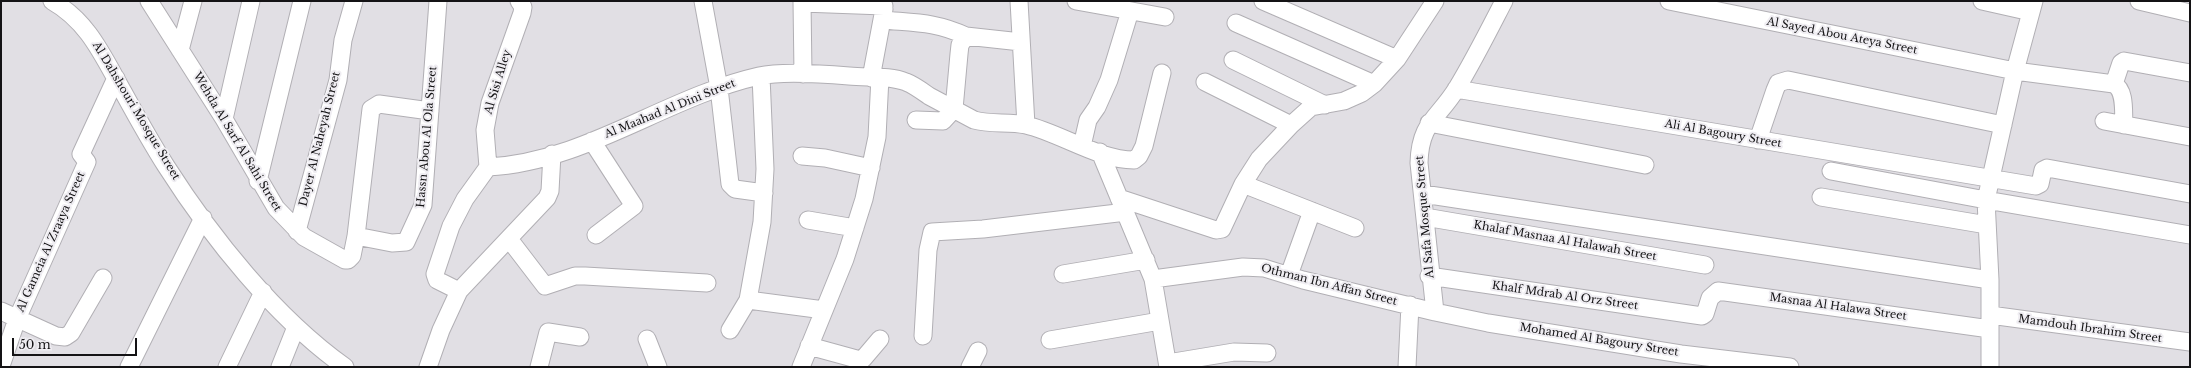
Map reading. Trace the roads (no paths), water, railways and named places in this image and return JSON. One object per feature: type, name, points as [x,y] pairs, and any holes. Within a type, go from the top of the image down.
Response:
[{"type":"street","name":"Wehda Al Sarf Al Sahi Street","points":[[149,1],[224,119],[258,181],[276,208],[296,231],[348,260],[352,256],[356,236]]},
{"type":"street","points":[[180,50],[194,1]]},
{"type":"street","points":[[224,119],[251,1]]},
{"type":"street","points":[[258,181],[302,1]]},
{"type":"street","name":"Dayer Al Naheyah Street","points":[[296,231],[334,94],[343,40],[354,1]]},
{"type":"street","name":"Hassn Abou Al Ola Street","points":[[356,236],[392,243],[404,243],[408,240],[423,205],[438,1]]},
{"type":"street","name":"Al Sisi Alley","points":[[488,167],[485,130],[490,103],[522,13],[523,7],[519,1]]},
{"type":"street","points":[[702,1],[719,88],[730,184],[735,189],[764,193]]},
{"type":"street","points":[[1019,1],[1026,125]]},
{"type":"street","points":[[1076,1],[1165,17]]},
{"type":"street","points":[[1263,1],[1397,59]]},
{"type":"street","points":[[923,336],[928,250],[930,234],[933,231],[983,229],[1123,205],[1216,230],[1222,229],[1243,184],[1259,160],[1291,124],[1312,107],[1344,101],[1362,93],[1374,84],[1397,59],[1435,1]]},
{"type":"street","name":"Al Safa Mosque Street","points":[[1435,312],[1429,276],[1419,152],[1424,132],[1456,89],[1504,1]]},
{"type":"street","name":"Al Sayed Abou Ateya Street","points":[[1669,1],[2014,71],[2114,84]]},
{"type":"street","points":[[1982,1],[2033,7],[2014,71],[2003,125],[1989,179],[1986,200],[1990,280],[1990,367]]},
{"type":"street","points":[[2139,1],[2160,4],[2190,13]]},
{"type":"street","points":[[803,74],[802,2],[884,9],[954,30],[966,36],[1021,42]]},
{"type":"street","name":"Al Dahshouri Mosque Street","points":[[61,3],[86,28],[101,50],[166,166],[217,238],[263,292],[296,327],[344,367]]},
{"type":"street","points":[[801,367],[845,259],[864,199],[877,137],[876,78],[884,9]]},
{"type":"street","points":[[1082,146],[1088,120],[1097,107],[1109,80],[1130,11]]},
{"type":"street","points":[[1236,22],[1374,84]]},
{"type":"street","points":[[916,120],[943,121],[954,109],[960,45],[966,36]]},
{"type":"street","points":[[1233,60],[1325,105]]},
{"type":"street","points":[[2124,124],[2122,93],[2120,87],[2114,84],[2121,63],[2124,61],[2190,73]]},
{"type":"street","name":"Al Maahad Al Dini Street","points":[[488,167],[515,166],[533,162],[592,141],[719,88],[761,76],[803,74],[876,78],[905,82],[982,123],[1026,125],[1100,152],[1128,160],[1134,160],[1139,156],[1162,74]]},
{"type":"street","points":[[730,330],[748,300],[762,222],[765,169],[761,76]]},
{"type":"street","name":"Al Gameia Al Zraaya Street","points":[[1,366],[17,319],[87,162],[81,154],[116,78]]},
{"type":"street","points":[[1758,140],[1778,83],[1788,80],[2003,125]]},
{"type":"street","points":[[1205,82],[1291,124]]},
{"type":"street","name":"Ali Al Bagoury Street","points":[[1456,89],[2036,186],[2040,184],[2043,170],[2047,168],[2190,194]]},
{"type":"street","points":[[356,236],[371,109],[379,104],[430,111]]},
{"type":"street","points":[[2104,121],[2190,137]]},
{"type":"street","points":[[1430,123],[1645,165]]},
{"type":"street","points":[[592,141],[634,206],[596,235]]},
{"type":"street","points":[[1100,152],[1153,279],[1168,365],[1234,352],[1267,353]]},
{"type":"street","points":[[428,367],[441,330],[459,291],[509,239],[549,194],[552,154]]},
{"type":"street","points":[[802,156],[825,158],[871,168]]},
{"type":"street","points":[[459,291],[437,280],[435,274],[452,226],[465,199],[488,167]]},
{"type":"street","points":[[1831,171],[1986,200],[2190,235]]},
{"type":"street","points":[[1243,184],[1355,228]]},
{"type":"street","points":[[1423,194],[1990,280]]},
{"type":"street","points":[[1821,197],[1987,225]]},
{"type":"street","points":[[1289,275],[1312,211]]},
{"type":"street","name":"Khalaf Masnaa Al Halawah Street","points":[[1425,217],[1705,265]]},
{"type":"street","points":[[129,367],[203,218]]},
{"type":"street","points":[[808,220],[855,228]]},
{"type":"street","points":[[509,239],[545,286],[575,276],[707,284]]},
{"type":"street","points":[[1063,274],[1146,260]]},
{"type":"street","name":"Othman Ibn Affan Street","points":[[1153,279],[1243,267],[1264,268],[1410,305]]},
{"type":"street","name":"Khalf Mdrab Al Orz Street","points":[[1429,276],[1702,316]]},
{"type":"street","points":[[1,311],[56,336],[68,336],[104,278]]},
{"type":"street","name":"Masnaa Al Halawa Street","points":[[1702,316],[1705,314],[1710,298],[1718,291],[1990,322]]},
{"type":"street","points":[[227,367],[263,292]]},
{"type":"street","points":[[748,300],[824,310]]},
{"type":"street","points":[[1407,367],[1410,305]]},
{"type":"street","name":"Mohamed Al Bagoury Street","points":[[1410,305],[1488,323],[1681,354],[1790,367]]},
{"type":"street","points":[[1050,340],[1160,321]]},
{"type":"street","name":"Mamdouh Ibrahim Street","points":[[1990,322],[2190,342]]},
{"type":"street","points":[[280,367],[296,327]]},
{"type":"street","points":[[539,367],[548,332],[580,337]]},
{"type":"street","points":[[647,339],[658,367]]},
{"type":"street","points":[[809,346],[860,360],[863,359],[880,339]]},
{"type":"street","points":[[970,367],[978,351]]}]
